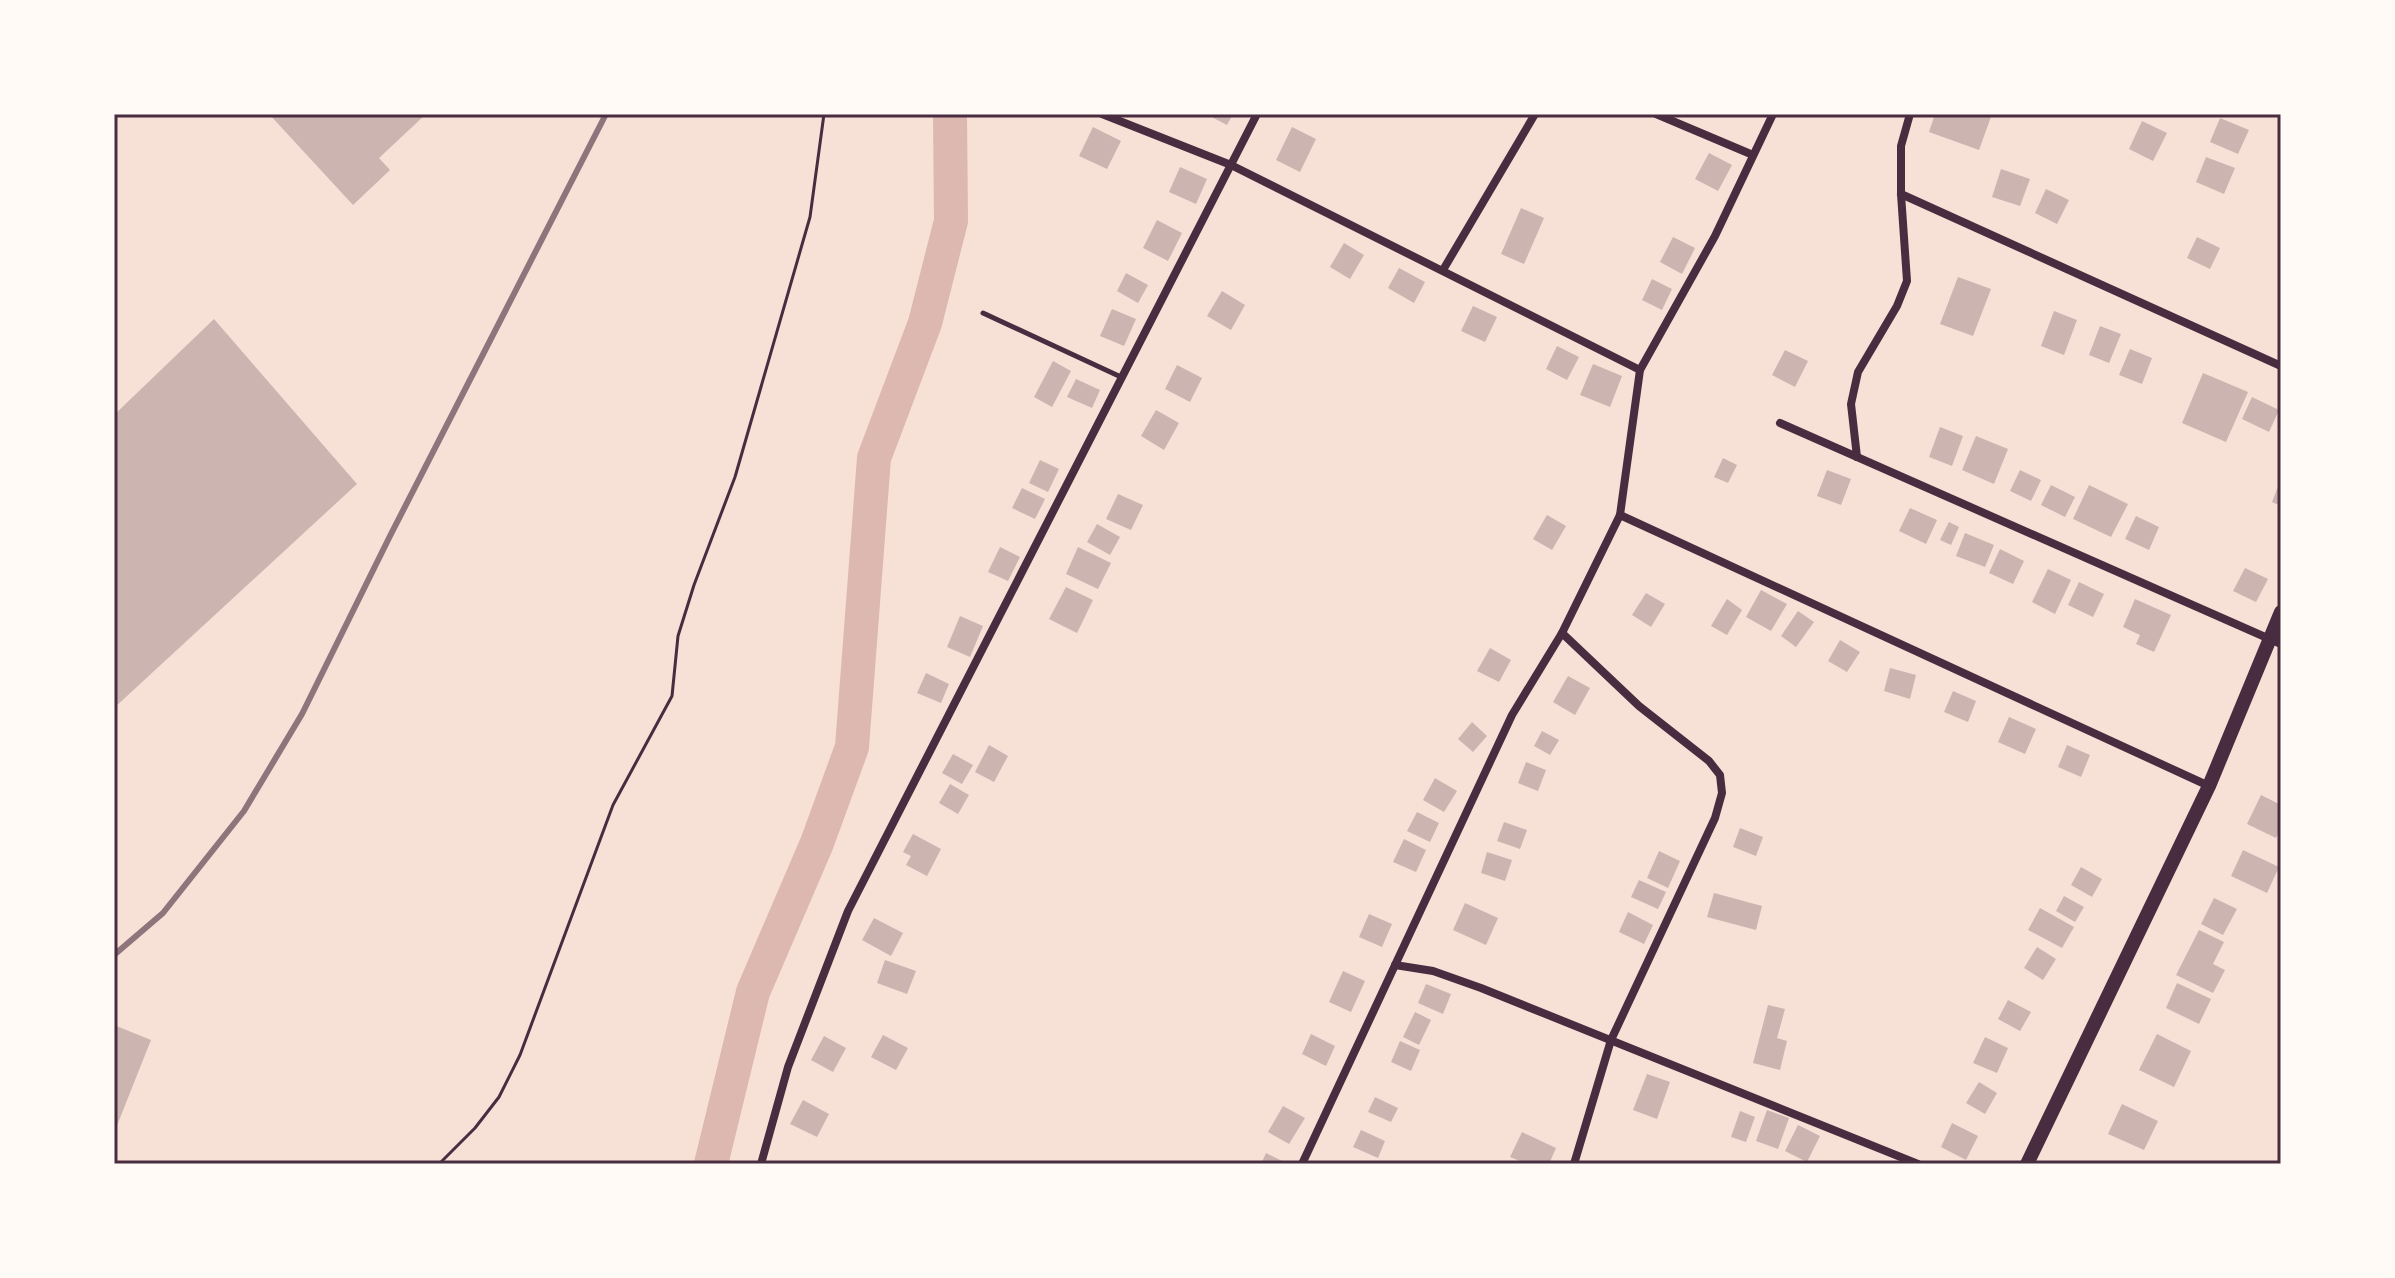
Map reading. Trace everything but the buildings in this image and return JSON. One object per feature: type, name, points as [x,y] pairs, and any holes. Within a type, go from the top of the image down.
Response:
[{"type":"main road","points":[[2027,1164],[2209,786],[2275,641],[2281,612]]},
{"type":"street","points":[[1102,114],[1231,165],[1640,370]]},
{"type":"street","points":[[761,1164],[788,1067],[848,911],[1257,114]]},
{"type":"street","points":[[1443,270],[1535,114]]},
{"type":"street","points":[[1656,114],[1753,155]]},
{"type":"street","points":[[1302,1164],[1512,715],[1562,633],[1620,515],[1640,370],[1715,236],[1773,114]]},
{"type":"street","points":[[1857,457],[1851,404],[1858,372],[1897,306],[1907,281],[1901,146],[1910,114]]},
{"type":"street","points":[[1901,194],[2281,366]]},
{"type":"street","points":[[1780,423],[2275,641]]},
{"type":"street","points":[[1620,515],[2209,786]]},
{"type":"street","points":[[1562,633],[1639,706],[1709,761],[1720,775],[1722,793],[1715,818],[1611,1040],[1574,1164]]},
{"type":"street","points":[[1395,965],[1433,971],[1918,1164]]},
{"type":"lane","points":[[983,313],[1122,377]]},
{"type":"path","points":[[439,1164],[475,1128],[499,1097],[520,1055],[613,805],[672,696],[678,636],[735,477],[810,217],[824,114]]},
{"type":"waterway","points":[[711,1164],[753,992],[817,843],[852,747],[874,458],[925,323],[951,221],[950,114]]},
{"type":"railway","points":[[114,955],[163,913],[244,811],[302,714],[606,114]]}]
